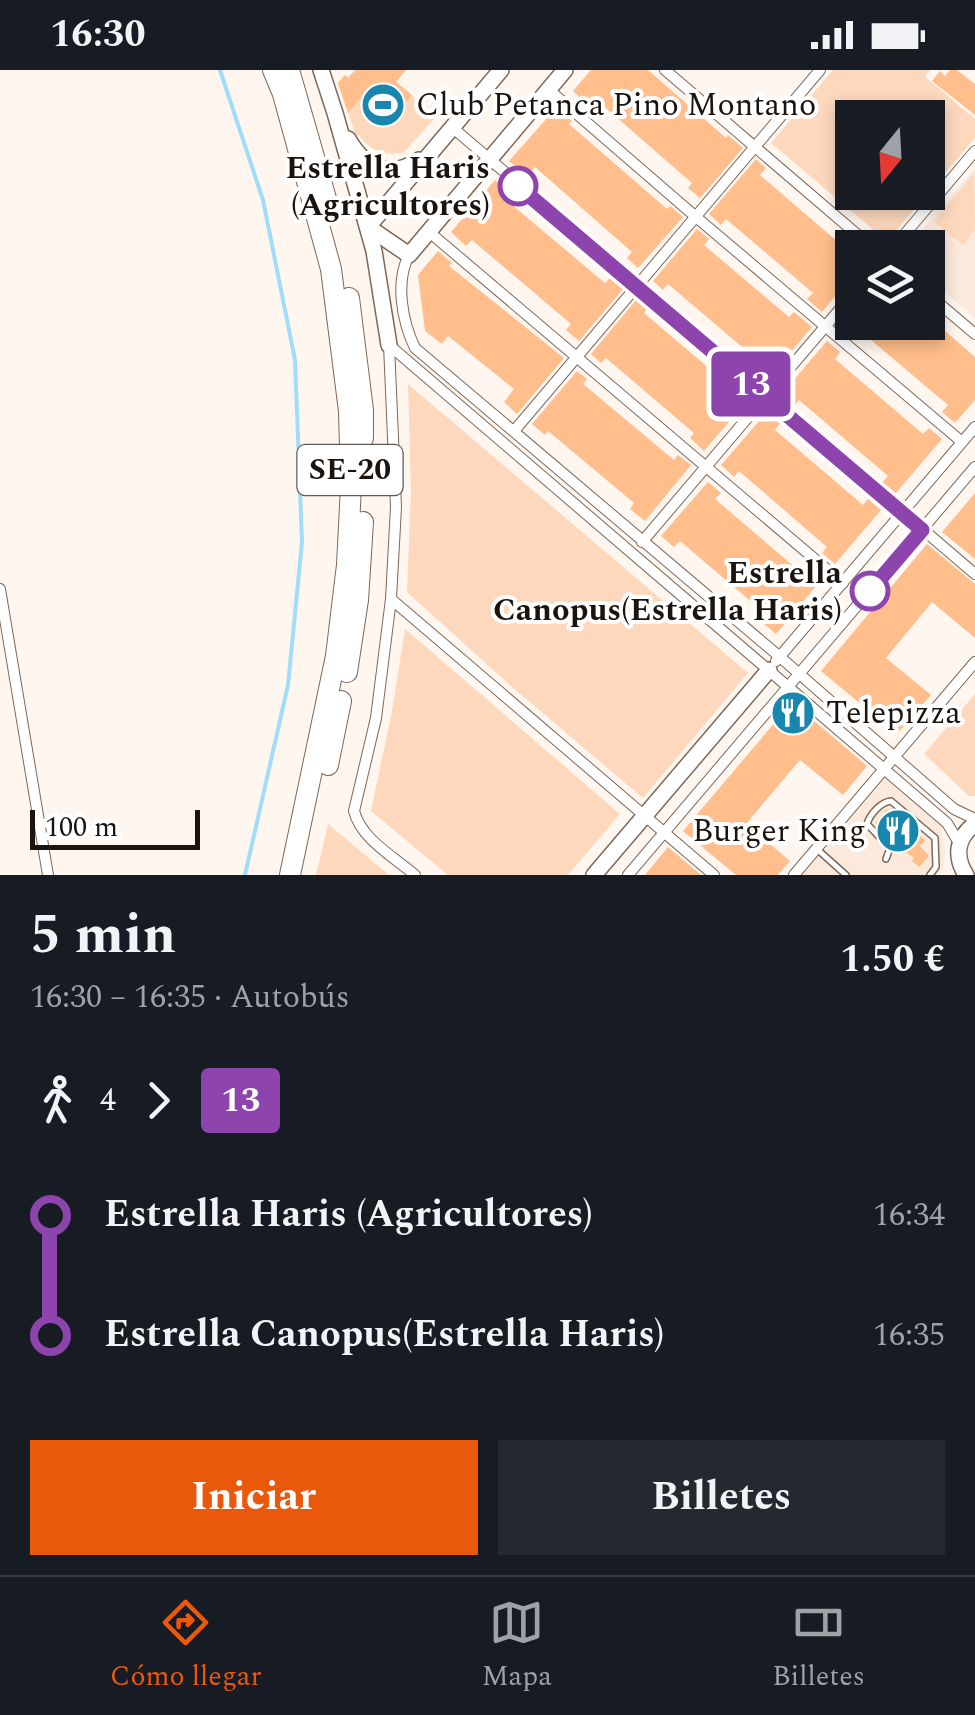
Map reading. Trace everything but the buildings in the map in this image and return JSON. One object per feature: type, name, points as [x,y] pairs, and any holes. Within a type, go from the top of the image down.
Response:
[{"type":"highway","name":"SE-20","points":[[273,70],[331,269],[348,411],[351,486],[336,656],[290,875]]},
{"type":"highway","name":"SE-20","points":[[288,70],[344,264],[363,410],[364,489],[358,600],[305,875]]},
{"type":"street","points":[[321,70],[368,227],[390,345],[396,507],[391,599],[376,718],[354,811],[364,832],[415,875]]},
{"type":"street","points":[[368,227],[501,70]]},
{"type":"street","points":[[565,70],[409,254],[401,280],[405,328],[415,348],[642,542],[774,663],[789,686],[947,822],[960,843]]},
{"type":"street","points":[[665,70],[852,230]]},
{"type":"street","points":[[514,431],[820,70]]},
{"type":"street","points":[[548,89],[962,442]]},
{"type":"street","points":[[335,112],[356,154],[373,167],[393,170],[431,152]]},
{"type":"street","points":[[452,128],[975,574]]},
{"type":"street","points":[[908,230],[975,151]]},
{"type":"street","points":[[368,227],[409,254]]},
{"type":"street","points":[[428,231],[842,583]]},
{"type":"street","points":[[945,308],[975,334]]},
{"type":"street","points":[[642,542],[835,315]]},
{"type":"street","points":[[390,345],[774,663],[798,674],[954,809],[975,821],[960,843],[960,871]]},
{"type":"street","points":[[594,875],[975,427]]},
{"type":"street","points":[[628,875],[975,468]]},
{"type":"street","points":[[0,589],[48,875]]},
{"type":"street","points":[[391,599],[714,875]]},
{"type":"street","points":[[794,875],[975,662]]},
{"type":"lane","points":[[886,859],[890,848],[868,824],[868,819],[882,804],[891,801],[935,838],[936,866],[930,875]]},
{"type":"lane","points":[[816,849],[846,875]]},
{"type":"shaded area","name":"Club Petanca Pino Montano","points":[[383,70],[436,117],[403,153],[378,151],[356,136],[338,83],[345,75],[349,78]]},
{"type":"shaded area","points":[[833,70],[930,70],[925,77],[975,119],[975,138],[945,173],[945,100],[835,100],[835,197],[771,143]]},
{"type":"shaded area","points":[[975,168],[975,318],[945,292],[945,230],[922,230],[939,210],[945,210],[945,203]]},
{"type":"shaded area","points":[[974,173],[975,230],[963,245],[934,222]]},
{"type":"shaded area","points":[[850,210],[913,210],[896,230],[874,230]]},
{"type":"shaded area","points":[[408,384],[748,673],[643,798],[407,592],[411,491]]},
{"type":"shaded area","points":[[405,629],[620,814],[568,875],[448,875],[371,811]]},
{"type":"shaded area","points":[[975,694],[975,796],[969,796],[924,754]]},
{"type":"shaded area","points":[[884,769],[947,823],[941,830],[945,851],[939,875],[794,875]]},
{"type":"shaded area","points":[[328,824],[389,875],[316,875]]},
{"type":"waterway","points":[[220,70],[263,200],[295,360],[302,542],[288,685],[245,875]]},
{"type":"bus line","name":"13","points":[[518,186],[922,530],[870,591]]},
{"type":"place","name":"Club Petanca Pino Montano","points":[[383,105]]},
{"type":"place","name":"Estrella Haris (Agricultores)","points":[[518,186]]},
{"type":"place","name":"Estrella Canopus(Estrella Haris)","points":[[870,591]]},
{"type":"place","name":"Telepizza","points":[[793,713]]},
{"type":"place","name":"Burger King","points":[[898,831]]}]
